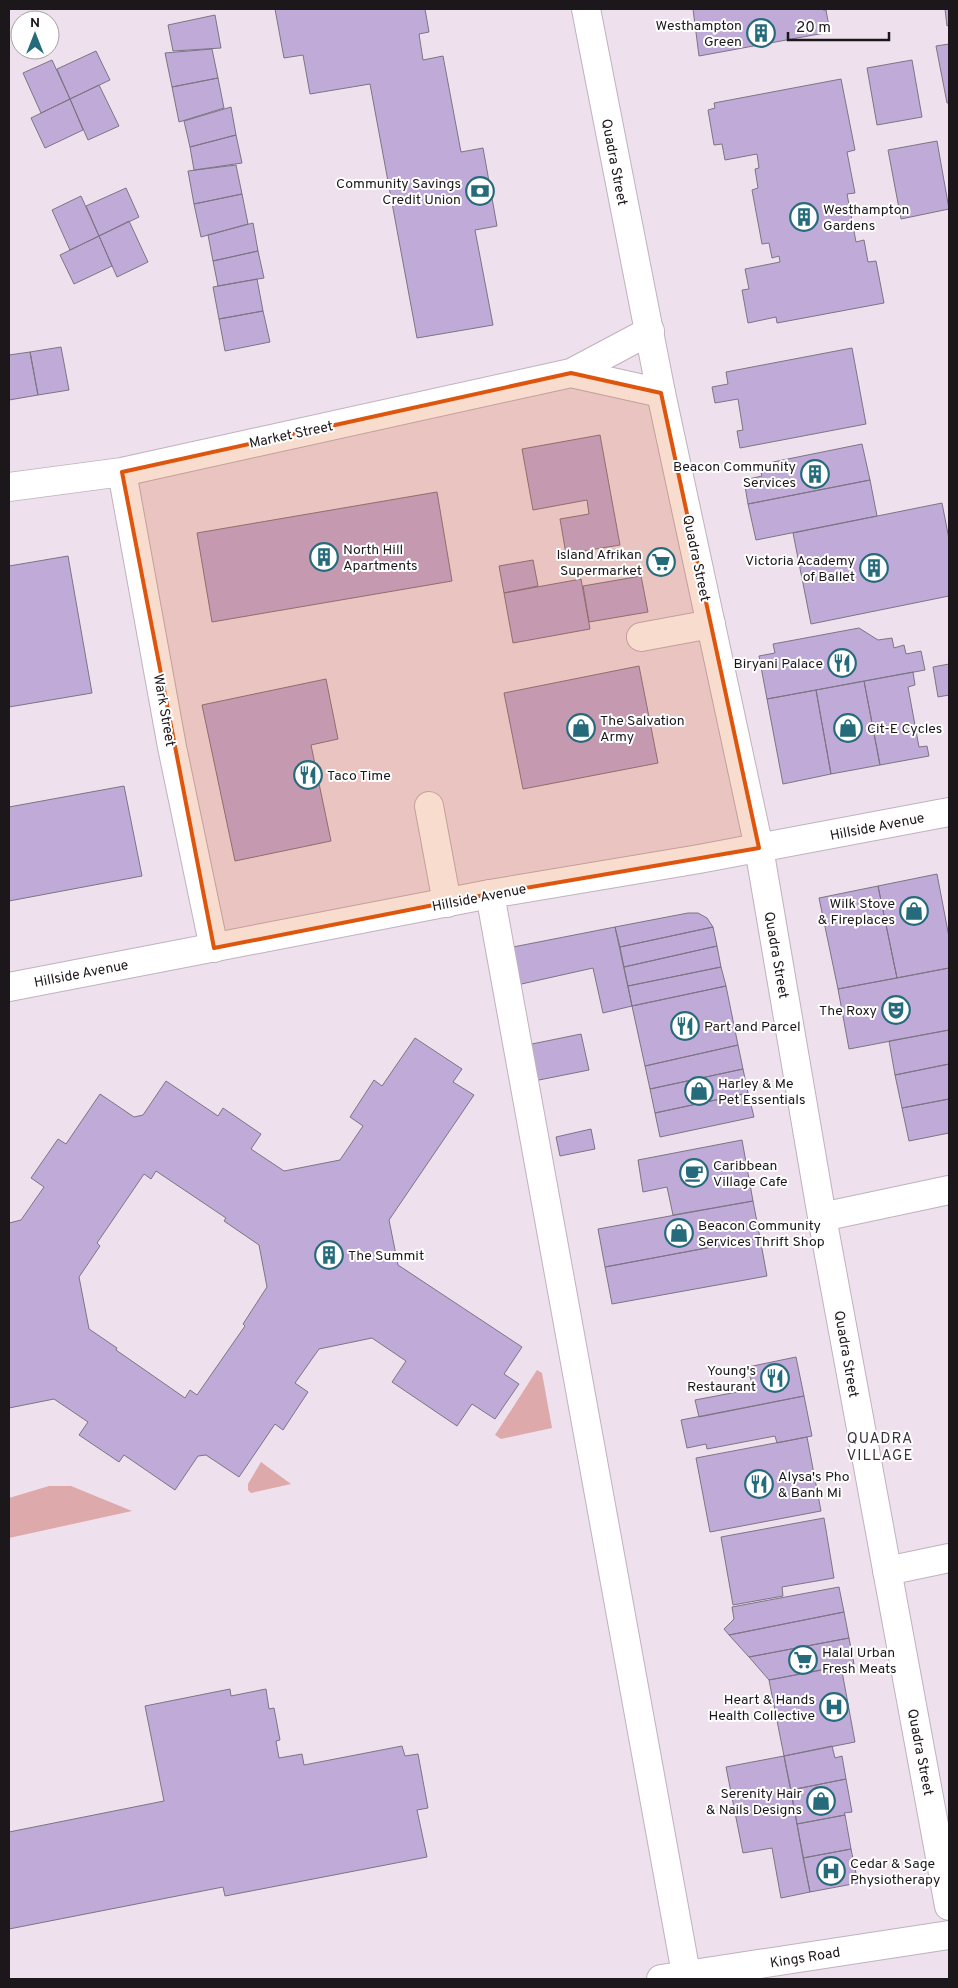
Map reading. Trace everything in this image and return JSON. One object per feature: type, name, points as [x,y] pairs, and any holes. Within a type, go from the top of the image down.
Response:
[{"type":"main road","name":"Quadra Street","points":[[586,9],[662,394],[759,848],[822,1217],[949,1906]]},
{"type":"main road","name":"Market Street","points":[[9,487],[122,472],[571,373],[650,331]]},
{"type":"main road","name":"Market Street","points":[[571,373],[662,394]]},
{"type":"main road","name":"Wark Street","points":[[122,472],[172,747],[214,948]]},
{"type":"main road","points":[[641,637],[711,624]]},
{"type":"main road","points":[[429,806],[447,902]]},
{"type":"main road","name":"Hillside Avenue","points":[[9,987],[447,902],[759,848],[949,812]]},
{"type":"main road","points":[[490,894],[678,1978]]},
{"type":"main road","points":[[822,1217],[949,1190]]},
{"type":"main road","points":[[887,1571],[949,1558]]},
{"type":"main road","name":"Kings Road","points":[[678,1978],[949,1935]]},
{"type":"highlighted area","points":[[571,373],[661,393],[759,848],[490,894],[214,948],[122,472]]},
{"type":"shaded area","points":[[537,1370],[542,1373],[552,1428],[501,1439],[495,1435]]},
{"type":"shaded area","points":[[261,1462],[291,1484],[251,1493],[248,1490],[248,1484]]},
{"type":"shaded area","points":[[49,1486],[71,1486],[132,1511],[9,1538],[9,1498]]},
{"type":"building","points":[[275,9],[425,9],[429,32],[419,34],[423,60],[443,56],[461,152],[483,148],[497,226],[475,230],[493,325],[417,338],[370,84],[310,94],[303,55],[284,58]]},
{"type":"building","name":"Westhampton Green","points":[[693,9],[822,9],[826,10],[830,32],[699,56]]},
{"type":"building","points":[[945,9],[949,9],[949,25],[947,26]]},
{"type":"building","points":[[215,15],[221,48],[173,51],[168,25]]},
{"type":"building","points":[[949,44],[949,103],[947,103],[936,46]]},
{"type":"building","points":[[212,49],[218,78],[172,87],[165,53]]},
{"type":"building","points":[[96,51],[110,80],[70,99],[57,69]]},
{"type":"building","points":[[52,60],[70,99],[41,113],[23,73]]},
{"type":"building","points":[[912,60],[922,117],[877,125],[867,68]]},
{"type":"building","points":[[218,78],[224,108],[179,122],[172,87]]},
{"type":"building","name":"Westhampton Gardens","points":[[841,79],[855,150],[847,152],[855,193],[847,194],[856,242],[864,240],[868,262],[876,261],[884,303],[777,323],[776,317],[748,323],[742,290],[749,289],[745,269],[780,262],[779,256],[772,258],[769,243],[762,244],[752,190],[758,188],[755,169],[759,168],[757,154],[725,160],[722,144],[714,145],[708,110],[715,108],[714,103]]},
{"type":"building","points":[[99,85],[119,126],[88,140],[70,99]]},
{"type":"building","points":[[70,99],[83,130],[45,148],[31,118]]},
{"type":"building","points":[[231,107],[236,135],[190,147],[184,121]]},
{"type":"building","points":[[236,135],[242,163],[194,170],[190,147]]},
{"type":"building","points":[[937,141],[949,209],[901,219],[888,150]]},
{"type":"building","points":[[236,165],[242,194],[194,204],[188,171]]},
{"type":"building","points":[[126,188],[139,217],[99,236],[86,206]]},
{"type":"building","points":[[242,194],[248,224],[201,237],[194,204]]},
{"type":"building","points":[[81,196],[99,236],[70,250],[52,210]]},
{"type":"building","points":[[129,221],[148,262],[117,277],[99,236]]},
{"type":"building","points":[[253,223],[258,251],[213,261],[208,235]]},
{"type":"building","points":[[99,236],[112,266],[74,284],[60,255]]},
{"type":"building","points":[[258,251],[264,278],[218,286],[213,261]]},
{"type":"building","points":[[257,279],[263,311],[219,319],[213,287]]},
{"type":"building","points":[[263,311],[270,342],[225,351],[219,319]]},
{"type":"building","points":[[61,347],[69,390],[38,395],[30,352]]},
{"type":"building","points":[[852,348],[866,424],[740,448],[737,431],[743,430],[738,399],[715,403],[712,387],[728,384],[726,372]]},
{"type":"building","points":[[30,352],[38,395],[9,400],[9,355]]},
{"type":"building","points":[[600,435],[620,545],[566,554],[560,519],[589,514],[587,500],[533,510],[522,449]]},
{"type":"building","name":"Beacon Community Services","points":[[862,444],[870,480],[748,504],[744,480],[762,476],[761,473],[765,472],[773,462]]},
{"type":"building","points":[[870,480],[877,516],[756,540],[748,504]]},
{"type":"building","name":"North Hill Apartments","points":[[437,492],[452,581],[212,622],[197,533]]},
{"type":"building","name":"Victoria Academy of Ballet","points":[[942,503],[949,539],[949,596],[811,624],[793,533]]},
{"type":"building","points":[[68,556],[92,693],[9,707],[9,566]]},
{"type":"building","points":[[533,560],[538,586],[504,593],[499,566]]},
{"type":"building","points":[[641,576],[648,612],[589,622],[583,586]]},
{"type":"building","points":[[581,579],[590,629],[513,643],[504,593]]},
{"type":"building","name":"Biryani Palace","points":[[859,628],[878,640],[892,638],[894,648],[904,645],[906,654],[921,651],[925,670],[767,699],[759,656],[775,653],[773,644]]},
{"type":"building","points":[[949,664],[949,695],[938,697],[933,667]]},
{"type":"building","name":"The Salvation Army","points":[[639,666],[658,763],[523,789],[504,693]]},
{"type":"building","points":[[913,672],[915,685],[908,687],[919,747],[927,746],[929,756],[880,765],[864,681]]},
{"type":"building","points":[[326,679],[338,739],[311,745],[331,841],[235,861],[202,705]]},
{"type":"building","name":"Cit-E Cycles","points":[[864,681],[880,765],[831,774],[816,690]]},
{"type":"building","points":[[816,690],[831,774],[783,784],[767,699]]},
{"type":"building","points":[[124,786],[142,876],[9,901],[9,807]]},
{"type":"building","name":"Wilk Stove & Fireplaces","points":[[937,874],[949,937],[949,968],[897,978],[878,886]]},
{"type":"building","points":[[878,886],[897,978],[838,989],[819,898]]},
{"type":"building","points":[[688,913],[698,913],[707,918],[713,927],[620,947],[615,927]]},
{"type":"building","points":[[615,927],[632,1006],[603,1013],[593,968],[517,985],[508,948]]},
{"type":"building","points":[[713,927],[717,946],[624,967],[620,947]]},
{"type":"building","points":[[717,946],[721,967],[628,986],[624,967]]},
{"type":"building","points":[[721,967],[726,986],[632,1006],[628,986]]},
{"type":"building","name":"The Roxy","points":[[949,968],[949,1030],[849,1049],[838,989]]},
{"type":"building","name":"Part and Parcel","points":[[726,986],[738,1045],[645,1066],[632,1006]]},
{"type":"building","points":[[949,1030],[949,1064],[895,1075],[889,1041]]},
{"type":"building","points":[[581,1034],[589,1070],[534,1081],[527,1045]]},
{"type":"building","name":"The Summit","points":[[415,1038],[462,1069],[453,1082],[474,1095],[389,1220],[398,1265],[522,1347],[504,1374],[519,1384],[495,1419],[472,1404],[457,1426],[392,1382],[406,1361],[372,1338],[319,1349],[295,1383],[308,1392],[283,1430],[275,1424],[239,1477],[206,1455],[198,1456],[175,1490],[124,1455],[119,1462],[79,1435],[88,1422],[54,1399],[9,1408],[9,1223],[21,1220],[44,1187],[31,1178],[58,1139],[66,1144],[100,1094],[134,1117],[143,1115],[166,1081],[218,1116],[223,1108],[261,1134],[251,1149],[284,1171],[340,1160],[363,1126],[350,1117],[374,1080],[382,1086]],"holes":[[[156,1171],[226,1218],[224,1221],[259,1245],[267,1287],[243,1324],[245,1326],[197,1395],[190,1390],[185,1398],[89,1329],[79,1277],[100,1246],[97,1243],[144,1174],[151,1179]]]},
{"type":"building","points":[[738,1045],[743,1069],[650,1089],[645,1066]]},
{"type":"building","points":[[949,1064],[949,1099],[902,1108],[895,1075]]},
{"type":"building","name":"Harley & Me Pet Essentials","points":[[743,1069],[748,1093],[655,1113],[650,1089]]},
{"type":"building","points":[[748,1093],[754,1117],[660,1137],[655,1113]]},
{"type":"building","points":[[949,1099],[949,1133],[909,1141],[902,1108]]},
{"type":"building","points":[[591,1129],[595,1149],[560,1156],[556,1137]]},
{"type":"building","name":"Caribbean Village Cafe","points":[[742,1140],[753,1201],[673,1215],[667,1187],[643,1192],[638,1160]]},
{"type":"building","name":"Beacon Community Services Thrift Shop","points":[[753,1201],[760,1238],[605,1267],[598,1229]]},
{"type":"building","points":[[760,1238],[767,1276],[612,1304],[605,1267]]},
{"type":"building","name":"Young's Restaurant","points":[[796,1357],[804,1396],[699,1417],[695,1400],[753,1389],[748,1367]]},
{"type":"building","points":[[804,1396],[812,1436],[777,1443],[775,1436],[707,1449],[706,1444],[687,1448],[681,1420]]},
{"type":"building","name":"Alysa's Pho & Banh Mi","points":[[807,1437],[821,1511],[710,1532],[696,1458]]},
{"type":"building","points":[[824,1518],[834,1578],[782,1587],[783,1596],[733,1605],[721,1537]]},
{"type":"building","points":[[839,1587],[844,1612],[729,1635],[724,1629],[734,1619],[732,1607]]},
{"type":"building","points":[[844,1612],[849,1638],[749,1657],[729,1635]]},
{"type":"building","name":"Halal Urban Fresh Meats","points":[[849,1638],[854,1664],[769,1680],[749,1657]]},
{"type":"building","points":[[841,1666],[855,1742],[784,1756],[769,1680]]},
{"type":"building","points":[[230,1689],[231,1696],[266,1689],[269,1709],[274,1708],[280,1740],[276,1741],[279,1758],[302,1754],[304,1765],[402,1746],[405,1756],[418,1754],[428,1808],[417,1810],[427,1857],[225,1896],[223,1887],[9,1929],[9,1832],[164,1801],[145,1706]]},
{"type":"building","points":[[832,1746],[835,1758],[842,1756],[846,1779],[791,1790],[784,1756]]},
{"type":"building","points":[[784,1756],[810,1892],[781,1898],[772,1848],[743,1853],[726,1767]]},
{"type":"building","name":"Serenity Hair & Nails Designs","points":[[846,1779],[852,1812],[797,1824],[791,1790]]},
{"type":"building","points":[[845,1815],[851,1849],[803,1858],[797,1824]]},
{"type":"building","name":"Cedar & Sage Physiotherapy","points":[[851,1849],[858,1883],[810,1892],[803,1858]]},
{"type":"place","name":"Westhampton Green","points":[[761,33]]},
{"type":"place","name":"Community Savings Credit Union","points":[[480,191]]},
{"type":"place","name":"Westhampton Gardens","points":[[804,217]]},
{"type":"place","name":"Beacon Community Services","points":[[815,474]]},
{"type":"place","name":"North Hill Apartments","points":[[324,557]]},
{"type":"place","name":"Island Afrikan Supermarket","points":[[661,562]]},
{"type":"place","name":"Victoria Academy of Ballet","points":[[874,568]]},
{"type":"place","name":"Biryani Palace","points":[[842,663]]},
{"type":"place","name":"The Salvation Army","points":[[581,728]]},
{"type":"place","name":"Cit-E Cycles","points":[[848,728]]},
{"type":"place","name":"Taco Time","points":[[308,775]]},
{"type":"place","name":"Wilk Stove & Fireplaces","points":[[914,911]]},
{"type":"place","name":"The Roxy","points":[[896,1010]]},
{"type":"place","name":"Part and Parcel","points":[[685,1026]]},
{"type":"place","name":"Harley & Me Pet Essentials","points":[[699,1091]]},
{"type":"place","name":"Caribbean Village Cafe","points":[[694,1173]]},
{"type":"place","name":"Beacon Community Services Thrift Shop","points":[[679,1233]]},
{"type":"place","name":"The Summit","points":[[329,1255]]},
{"type":"place","name":"Young's Restaurant","points":[[775,1378]]},
{"type":"place","name":"Alysa's Pho & Banh Mi","points":[[759,1484]]},
{"type":"place","name":"Halal Urban Fresh Meats","points":[[803,1660]]},
{"type":"place","name":"Heart & Hands Health Collective","points":[[834,1707]]},
{"type":"place","name":"Serenity Hair & Nails Designs","points":[[821,1801]]},
{"type":"place","name":"Cedar & Sage Physiotherapy","points":[[831,1871]]},
{"type":"district","name":"QUADRA VILLAGE","points":[[880,1446]]}]
